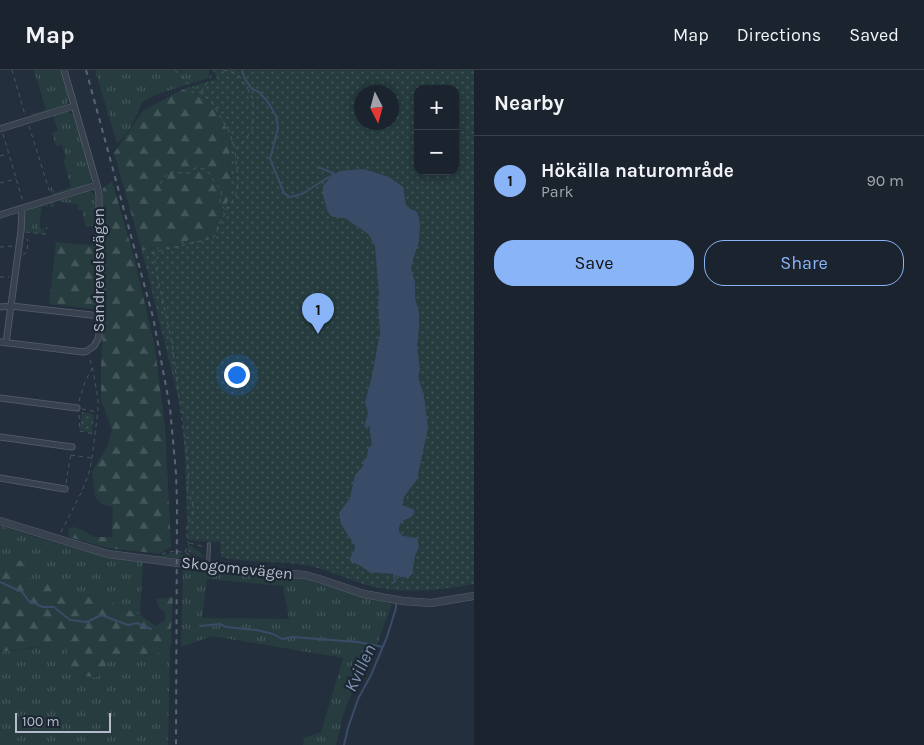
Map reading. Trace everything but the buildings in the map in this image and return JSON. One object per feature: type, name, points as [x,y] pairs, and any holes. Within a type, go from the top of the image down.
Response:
[{"type":"street","name":"Sandrevelsvägen","points":[[64,70],[97,185],[98,195],[100,316],[98,339],[94,346],[87,351]]},
{"type":"street","points":[[1,129],[74,106]]},
{"type":"street","name":"Sandrevelsvägen","points":[[0,215],[97,185]]},
{"type":"street","points":[[24,208],[11,306],[3,342],[77,352],[87,351]]},
{"type":"street","points":[[0,307],[11,306],[100,316]]},
{"type":"street","points":[[0,398],[77,408]]},
{"type":"street","points":[[0,437],[72,448]]},
{"type":"street","points":[[0,478],[65,489]]},
{"type":"street","name":"Skogomevägen","points":[[0,522],[108,554],[208,564],[253,571],[305,575],[364,594],[403,601],[432,603],[474,596]]},
{"type":"lane","points":[[208,564],[209,546]]},
{"type":"path","points":[[12,70],[51,199]]},
{"type":"path","points":[[175,70],[185,81],[211,101],[229,131],[235,150],[236,195],[213,238],[154,252],[174,359],[189,473],[187,490],[193,506],[193,514],[188,521],[186,529],[187,541],[203,548],[209,546]]},
{"type":"path","points":[[200,93],[214,70]]},
{"type":"path","points":[[222,70],[239,76],[252,99],[252,130],[235,150]]},
{"type":"path","points":[[1,129],[24,208]]},
{"type":"path","points":[[0,156],[9,154]]},
{"type":"path","points":[[160,184],[164,176],[169,172],[190,173],[195,168],[204,169],[208,171],[219,186],[220,203],[227,211]]},
{"type":"path","points":[[0,183],[16,179]]},
{"type":"path","points":[[20,231],[45,234],[46,227]]},
{"type":"path","points":[[0,247],[18,246]]},
{"type":"path","points":[[0,277],[14,277]]},
{"type":"path","points":[[61,533],[82,491],[92,458],[98,399],[93,368],[87,351]]},
{"type":"path","points":[[93,368],[83,387],[77,408],[80,418],[80,431],[95,434]]},
{"type":"path","points":[[77,408],[98,412]]},
{"type":"path","points":[[65,489],[71,455],[92,458]]},
{"type":"path","points":[[185,552],[189,543]]},
{"type":"path","points":[[161,555],[171,551],[185,552],[208,564]]},
{"type":"green space","points":[[34,70],[60,70],[69,99],[65,107],[32,116],[31,114],[46,110]]},
{"type":"green space","points":[[95,70],[209,70],[209,78],[157,94],[142,102],[129,130],[117,143]]},
{"type":"green space","points":[[213,70],[474,70],[474,584],[432,590],[391,590],[363,584],[316,567],[287,563],[243,561],[221,557],[220,542],[188,540],[183,417],[142,251],[213,235],[231,194],[229,132],[209,101],[183,89],[217,79]]},
{"type":"green space","points":[[183,89],[209,101],[229,132],[231,194],[213,235],[142,251],[114,153],[143,111]]},
{"type":"green space","points":[[66,111],[73,115],[92,179],[88,186],[53,196],[50,188],[52,187],[55,193],[71,187],[63,159],[66,158],[62,145],[56,146],[52,133],[58,131],[53,115]]},
{"type":"green space","points":[[112,181],[134,257],[155,348],[165,428],[171,547],[158,554],[107,548],[69,537],[68,530],[72,527],[95,537],[112,537],[113,507],[102,504],[95,497],[92,471],[107,447],[112,429],[101,400],[104,310],[49,304],[56,242],[102,246],[103,188]]},
{"type":"green space","points":[[89,190],[95,195],[96,225],[86,227],[82,210],[78,210],[78,204],[55,201],[54,207],[50,207],[50,201]]},
{"type":"green space","points":[[48,202],[48,207],[42,206],[39,228],[44,229],[44,234],[23,231],[28,209]]},
{"type":"green space","points":[[82,412],[94,415],[92,433],[80,428]]},
{"type":"green space","points":[[0,526],[71,547],[143,562],[140,615],[93,594],[73,595],[68,588],[28,578],[7,555],[0,554]]},
{"type":"green space","points":[[189,545],[205,557],[200,557],[187,551]]},
{"type":"green space","points":[[171,553],[190,555],[204,562],[157,557]]},
{"type":"green space","points":[[0,554],[7,555],[32,566],[29,578],[68,588],[73,595],[93,594],[140,615],[156,626],[165,620],[165,613],[159,607],[156,599],[173,597],[172,642],[170,647],[159,653],[106,662],[105,672],[92,677],[70,673],[66,646],[42,646],[0,652]]},
{"type":"green space","points":[[183,567],[304,579],[392,604],[374,653],[354,688],[344,712],[336,745],[303,745],[304,738],[321,732],[343,658],[212,636],[181,647]],"holes":[[[207,579],[283,586],[289,619],[202,618]]]},
{"type":"green space","points":[[57,644],[66,646],[83,677],[96,677],[100,675],[106,662],[159,653],[170,647],[168,745],[0,745],[0,652]]},
{"type":"water","points":[[364,169],[389,177],[403,187],[406,205],[416,211],[420,225],[419,241],[411,269],[415,282],[415,297],[419,314],[417,347],[420,370],[418,377],[424,396],[428,428],[417,479],[406,494],[402,505],[413,509],[415,512],[403,521],[399,527],[399,532],[403,536],[417,538],[419,547],[415,556],[412,574],[409,577],[369,572],[350,561],[355,546],[341,524],[339,513],[350,498],[355,475],[363,466],[364,459],[367,458],[368,449],[372,444],[370,426],[364,427],[368,413],[365,402],[380,333],[379,294],[375,246],[369,235],[360,228],[345,218],[330,215],[323,195],[323,186],[339,171]]},
{"type":"waterway","points":[[242,70],[245,79],[252,89],[259,92],[268,102],[276,116],[278,128],[270,159],[284,193],[290,197],[302,194],[335,174]]},
{"type":"waterway","points":[[318,167],[335,174]]},
{"type":"waterway","points":[[394,573],[395,582]]},
{"type":"waterway","points":[[0,582],[22,592],[29,601],[43,607],[54,607],[70,620],[87,622],[101,615],[128,625],[137,623],[151,629]]},
{"type":"waterway","name":"Kvillen","points":[[344,745],[358,699],[371,675],[387,637],[396,602]]},
{"type":"waterway","points":[[200,626],[220,624],[226,627],[257,630],[273,634],[282,639],[292,637],[358,642],[383,647]]},
{"type":"railway","points":[[86,70],[153,317],[170,408],[177,503],[176,745]]},
{"type":"place","name":"Hökälla naturområde","points":[[318,334]]}]
